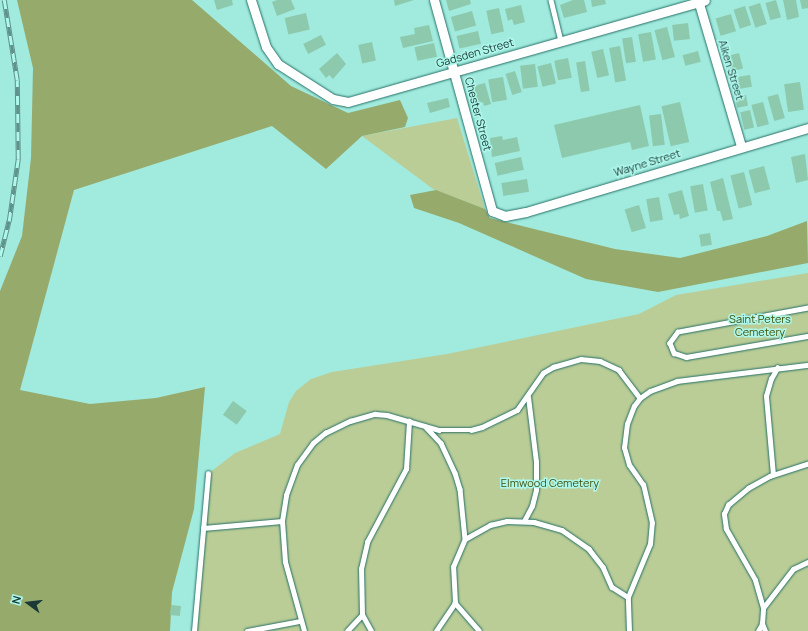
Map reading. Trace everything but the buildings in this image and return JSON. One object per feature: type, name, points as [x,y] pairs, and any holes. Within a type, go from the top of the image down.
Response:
[{"type":"street","name":"Gadsden Street","points":[[251,0],[266,47],[278,64],[301,80],[333,98],[348,102],[700,1]]},
{"type":"street","name":"Chester Street","points":[[434,0],[492,212]]},
{"type":"street","name":"Aiken Street","points":[[700,1],[741,146]]},
{"type":"street","name":"Wayne Street","points":[[492,212],[505,216],[526,212],[741,146],[808,128]]},
{"type":"lane","points":[[551,0],[561,41]]},
{"type":"lane","points":[[808,308],[678,332],[670,343],[674,353],[686,357],[808,336]]},
{"type":"lane","points":[[304,631],[300,621],[285,562],[282,521],[286,495],[297,465],[313,443],[325,433],[350,421],[375,414],[386,415],[426,427],[456,431],[482,427],[517,410],[528,397],[543,373],[553,366],[589,359],[619,370],[640,398]]},
{"type":"lane","points":[[629,631],[628,597],[652,532],[652,513],[643,484],[629,465],[624,448],[630,414],[640,398],[661,386],[677,381],[808,365]]},
{"type":"lane","points":[[773,475],[766,396],[777,368]]},
{"type":"lane","points":[[524,521],[532,506],[537,476],[528,397]]},
{"type":"lane","points":[[371,631],[362,615],[359,591],[366,542],[406,469],[409,421]]},
{"type":"lane","points":[[426,427],[441,443],[455,473],[461,496],[465,539],[453,566],[455,603],[436,631]]},
{"type":"lane","points":[[758,631],[762,624],[763,608],[755,580],[726,529],[724,514],[736,497],[773,475],[808,464]]},
{"type":"lane","points":[[194,631],[208,474]]},
{"type":"lane","points":[[203,528],[282,521]]},
{"type":"lane","points":[[465,539],[490,524],[524,521],[545,523],[572,536],[597,559],[612,587],[628,597]]},
{"type":"lane","points":[[763,608],[793,569],[808,562]]},
{"type":"lane","points":[[455,603],[480,631]]},
{"type":"lane","points":[[347,631],[362,615]]},
{"type":"lane","points":[[247,631],[300,621]]},
{"type":"lane","points":[[762,624],[765,631]]},
{"type":"green space","points":[[17,0],[192,0],[291,86],[348,113],[400,100],[408,118],[405,127],[362,136],[326,169],[272,126],[74,190],[20,390],[90,404],[156,398],[205,387],[194,509],[172,592],[170,631],[0,631],[0,291],[22,236],[31,158],[33,68]]},
{"type":"green space","points":[[457,118],[485,209],[433,189],[362,136]]},
{"type":"green space","points":[[436,190],[485,209],[490,218],[615,249],[680,258],[767,236],[807,221],[808,263],[658,292],[586,279],[459,223],[414,208],[410,195]]},
{"type":"green space","name":"Elmwood Cemetery","points":[[808,273],[808,631],[194,631],[208,474],[235,453],[280,434],[289,402],[296,391],[311,379],[332,372],[447,354],[639,314],[676,295]]},
{"type":"railway","points":[[0,256],[9,221],[18,159],[17,80],[4,0]]},
{"type":"park label","name":"Saint Peters Cemetery","points":[[760,326]]}]
